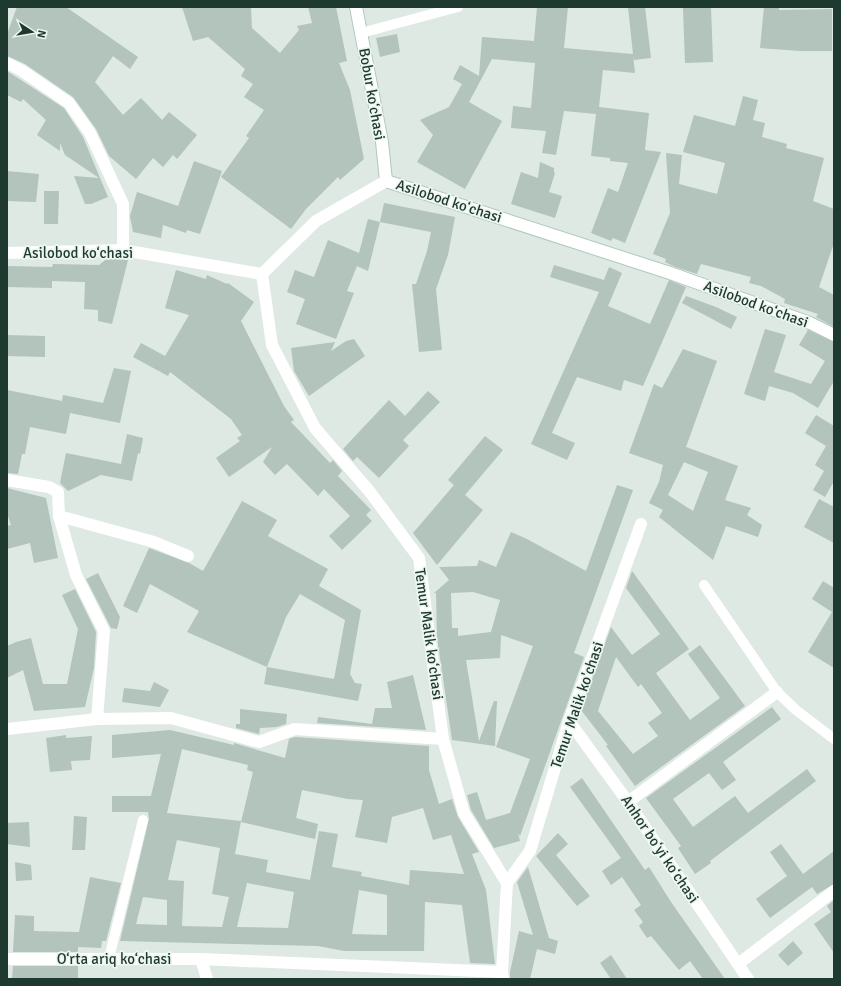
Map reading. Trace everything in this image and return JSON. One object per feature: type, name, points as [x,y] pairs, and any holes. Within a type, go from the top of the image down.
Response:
[{"type":"street","name":"Bobur koʻchasi","points":[[356,7],[382,142],[386,181]]},
{"type":"street","points":[[7,63],[21,70],[69,103],[90,133],[122,204],[123,250]]},
{"type":"street","name":"Asilobod koʻchasi","points":[[7,253],[123,250],[262,274],[316,222],[386,181],[670,273],[810,323],[834,335]]},
{"type":"street","name":"Temur Malik koʻchasi","points":[[262,274],[272,345],[315,428],[370,492],[419,558],[443,739],[464,813],[507,883]]},
{"type":"street","points":[[7,480],[49,487],[58,492],[59,516],[76,575],[104,631],[97,719]]},
{"type":"street","points":[[59,516],[154,542],[188,556]]},
{"type":"street","name":"Temur Malik ko'chasi","points":[[507,883],[530,851],[569,721],[641,524]]},
{"type":"street","points":[[628,802],[776,692]]},
{"type":"street","points":[[7,729],[97,719],[171,718],[259,742],[295,729],[443,739]]},
{"type":"street","name":"Anhor boʻyi koʻchasi","points":[[569,721],[628,802],[748,979]]},
{"type":"street","points":[[502,975],[507,883]]},
{"type":"street","points":[[738,964],[834,891]]},
{"type":"street","name":"Oʻrta ariq koʻchasi","points":[[7,959],[201,959],[502,975]]},
{"type":"street","points":[[201,959],[207,979]]},
{"type":"lane","points":[[361,33],[458,7]]},
{"type":"lane","points":[[704,584],[776,692],[796,710],[834,739]]},
{"type":"lane","points":[[108,958],[143,820]]},
{"type":"building","points":[[17,7],[66,7],[138,57],[130,69],[113,56],[95,82],[123,115],[141,98],[162,120],[169,112],[197,135],[177,159],[173,155],[163,167],[153,158],[136,179],[109,156],[96,129],[73,97],[25,64],[7,56],[7,34]]},
{"type":"building","points":[[182,7],[251,7],[252,28],[280,53],[299,30],[297,26],[312,23],[308,7],[336,7],[347,61],[339,63],[350,90],[364,159],[340,180],[338,177],[306,209],[291,229],[221,177],[249,138],[246,136],[264,110],[244,97],[253,84],[241,76],[245,69],[208,37],[193,41]]},
{"type":"building","points":[[537,7],[568,7],[564,48],[633,54],[628,7],[645,7],[651,58],[634,60],[633,55],[635,73],[603,70],[599,107],[649,113],[645,150],[661,152],[625,243],[613,238],[611,241],[591,233],[608,188],[618,192],[628,163],[610,161],[610,158],[591,156],[596,114],[564,111],[556,155],[542,153],[546,131],[511,128],[513,106],[531,108],[535,63],[492,59],[469,102],[502,121],[465,189],[417,162],[433,135],[420,120],[449,107],[462,84],[453,79],[460,65],[479,76],[482,37],[534,41]]},
{"type":"building","points":[[683,7],[711,7],[713,62],[685,63]]},
{"type":"building","points":[[764,7],[779,7],[779,10],[832,9],[832,51],[800,51],[760,48]]},
{"type":"building","points":[[397,34],[400,52],[380,57],[376,38]]},
{"type":"building","points":[[7,71],[64,108],[83,137],[108,197],[91,204],[85,204],[74,176],[99,178],[65,155],[60,143],[60,151],[37,135],[46,120],[23,99],[21,102],[7,95]]},
{"type":"building","points":[[743,96],[758,100],[753,120],[765,123],[762,137],[787,144],[786,148],[824,158],[813,201],[834,209],[834,243],[819,287],[834,295],[834,327],[816,317],[818,314],[784,303],[785,299],[761,286],[749,283],[751,277],[701,264],[697,274],[675,267],[665,262],[666,259],[653,254],[670,213],[666,153],[682,155],[679,184],[717,194],[725,163],[683,152],[694,115],[735,126]]},
{"type":"building","points":[[194,161],[222,171],[200,234],[187,230],[186,233],[163,225],[161,238],[133,232],[130,216],[137,192],[178,206]]},
{"type":"building","points":[[540,162],[554,168],[555,173],[549,192],[562,196],[555,218],[511,204],[521,172],[538,178]]},
{"type":"building","points":[[7,171],[39,174],[36,202],[7,201]]},
{"type":"building","points":[[44,191],[59,191],[58,224],[44,224]]},
{"type":"building","points":[[384,203],[455,217],[448,255],[436,289],[442,350],[419,352],[412,284],[416,284],[427,251],[431,232],[380,222]]},
{"type":"building","points":[[368,219],[380,222],[368,271],[357,266],[347,291],[354,293],[336,339],[296,324],[305,299],[287,292],[295,270],[314,277],[328,240],[359,253]]},
{"type":"building","points":[[108,258],[128,260],[112,324],[98,321],[98,310],[84,309],[85,282],[52,281],[52,288],[7,287],[7,266],[52,267],[53,264],[99,265]]},
{"type":"building","points":[[554,265],[604,280],[609,267],[622,273],[608,306],[650,324],[669,280],[686,287],[643,386],[624,380],[621,391],[577,377],[552,433],[575,443],[567,460],[531,444],[599,292],[550,277]]},
{"type":"building","points":[[176,270],[206,279],[207,275],[227,284],[228,283],[254,302],[241,321],[284,406],[294,420],[291,422],[330,463],[333,460],[342,471],[338,476],[371,510],[366,515],[372,521],[342,550],[329,536],[350,516],[324,489],[318,496],[287,464],[275,475],[263,462],[272,447],[229,477],[216,458],[240,441],[237,438],[242,435],[231,419],[170,372],[168,376],[133,357],[141,343],[165,356],[189,315],[165,308]]},
{"type":"building","points":[[686,296],[716,307],[737,317],[731,329],[682,303]]},
{"type":"building","points":[[765,329],[786,335],[774,372],[811,384],[825,361],[799,345],[808,330],[834,342],[834,381],[818,408],[793,393],[769,386],[765,401],[744,394]]},
{"type":"building","points":[[7,335],[45,336],[45,357],[7,356]]},
{"type":"building","points":[[354,339],[365,356],[309,396],[294,371],[291,348],[335,342],[331,351],[346,341]]},
{"type":"building","points":[[683,349],[717,361],[686,447],[738,466],[725,500],[751,508],[747,515],[762,525],[758,537],[726,526],[713,560],[659,517],[663,510],[649,503],[659,482],[663,465],[629,453],[654,384],[662,388]],"holes":[[[684,462],[708,472],[693,511],[668,495]]]},
{"type":"building","points":[[114,368],[131,371],[120,423],[70,413],[66,434],[30,427],[25,454],[22,454],[18,474],[7,473],[7,390],[62,401],[63,395],[103,403]]},
{"type":"building","points":[[428,391],[440,402],[403,440],[409,446],[379,478],[357,457],[353,461],[343,449],[389,400],[405,416]]},
{"type":"building","points":[[816,415],[834,426],[834,481],[825,497],[813,490],[824,471],[815,465],[826,446],[805,433]]},
{"type":"building","points":[[127,434],[143,438],[132,481],[101,475],[68,491],[60,483],[66,453],[121,464]]},
{"type":"building","points":[[485,436],[503,450],[465,495],[483,510],[437,565],[413,533],[454,485],[448,480]]},
{"type":"building","points":[[617,485],[633,490],[574,653],[584,657],[520,836],[518,833],[520,841],[494,848],[471,810],[467,795],[477,792],[486,820],[510,813],[530,759],[496,747],[533,646],[501,635],[500,658],[466,660],[479,741],[494,701],[497,701],[495,746],[452,740],[437,637],[436,593],[434,593],[449,580],[439,567],[477,566],[479,560],[496,567],[511,532],[586,571]],"holes":[[[473,592],[500,600],[491,632],[458,636],[458,628],[452,628],[451,593]]]},
{"type":"building","points":[[7,488],[46,498],[58,558],[34,563],[30,543],[7,549],[7,526],[11,525],[7,513]]},
{"type":"building","points":[[819,499],[834,507],[834,543],[804,527]]},
{"type":"building","points":[[242,501],[277,520],[268,536],[328,569],[319,586],[361,610],[350,674],[355,683],[362,684],[358,701],[264,684],[267,667],[187,632],[199,611],[150,584],[137,613],[123,606],[149,548],[189,563],[203,571]],"holes":[[[300,594],[345,620],[334,679],[267,667],[286,617]]]},
{"type":"building","points":[[632,571],[689,649],[656,673],[690,720],[720,698],[688,654],[700,645],[745,706],[635,786],[606,746],[608,745],[581,710],[611,627],[632,655],[660,634],[626,588]],"holes":[[[616,657],[638,687],[641,684],[662,713],[648,723],[658,736],[633,754],[598,711]]]},
{"type":"building","points":[[98,573],[120,617],[117,629],[111,628],[86,579]]},
{"type":"building","points":[[823,581],[834,588],[834,668],[808,652],[832,612],[812,599]]},
{"type":"building","points":[[75,589],[96,632],[94,668],[85,707],[34,711],[23,670],[7,678],[7,646],[31,638],[43,684],[67,684],[78,629],[62,595]]},
{"type":"building","points":[[413,675],[426,730],[317,723],[318,717],[372,724],[375,708],[392,708],[387,682]]},
{"type":"building","points":[[154,682],[169,690],[160,707],[122,702],[124,688],[150,691]]},
{"type":"building","points":[[772,707],[781,719],[723,762],[736,780],[722,790],[709,773],[673,799],[693,827],[735,796],[748,813],[807,769],[816,781],[695,874],[678,848],[681,846],[646,798]]},
{"type":"building","points":[[240,709],[287,714],[286,724],[277,727],[260,728],[259,734],[236,728],[236,724],[240,724]]},
{"type":"building","points":[[170,730],[234,745],[234,743],[285,758],[289,739],[295,737],[429,746],[429,770],[439,804],[452,799],[458,817],[479,852],[472,854],[486,890],[495,964],[470,963],[462,905],[425,902],[424,951],[344,951],[318,946],[120,941],[149,819],[148,812],[112,812],[112,796],[151,796],[161,754],[112,758],[112,735]],"holes":[[[182,749],[248,765],[247,770],[253,772],[241,822],[315,839],[318,824],[296,818],[302,790],[348,799],[363,800],[355,837],[387,843],[392,817],[423,808],[433,840],[451,835],[464,874],[410,870],[409,885],[361,876],[362,872],[332,867],[338,834],[319,831],[310,880],[266,872],[268,860],[235,854],[241,821],[167,813]],[[177,840],[220,848],[212,894],[229,897],[222,927],[182,926],[184,881],[168,880]],[[247,883],[294,892],[288,928],[237,927]],[[359,890],[387,895],[387,935],[352,934]],[[143,897],[167,900],[167,925],[136,924]]]},
{"type":"building","points":[[66,735],[66,738],[92,736],[90,760],[71,761],[72,770],[50,772],[46,738]]},
{"type":"building","points":[[582,778],[645,870],[649,867],[671,902],[725,979],[703,979],[690,961],[679,970],[651,936],[647,938],[639,926],[643,922],[634,910],[641,905],[622,877],[611,885],[602,871],[621,858],[570,787]]},
{"type":"building","points":[[74,816],[87,817],[85,850],[72,850]]},
{"type":"building","points":[[29,822],[30,847],[7,844],[7,823]]},
{"type":"building","points":[[558,833],[568,844],[556,855],[590,896],[577,906],[536,856]]},
{"type":"building","points":[[781,844],[803,874],[834,851],[834,884],[817,894],[812,887],[770,918],[756,899],[787,876],[770,852]]},
{"type":"building","points":[[15,862],[31,865],[32,880],[16,881]]},
{"type":"building","points":[[528,867],[549,938],[558,941],[555,954],[537,949],[530,979],[510,979],[510,972],[519,931],[533,935],[517,882]]},
{"type":"building","points":[[90,877],[121,883],[106,941],[102,941],[101,948],[78,947],[78,952],[13,952],[15,915],[34,916],[34,931],[79,932]]},
{"type":"building","points":[[834,900],[834,953],[814,924],[831,912],[827,906]]},
{"type":"building","points":[[793,941],[803,953],[788,966],[778,955]]},
{"type":"building","points":[[611,955],[627,979],[611,979],[600,963]]},
{"type":"building","points":[[13,966],[78,966],[78,979],[12,979]]}]
